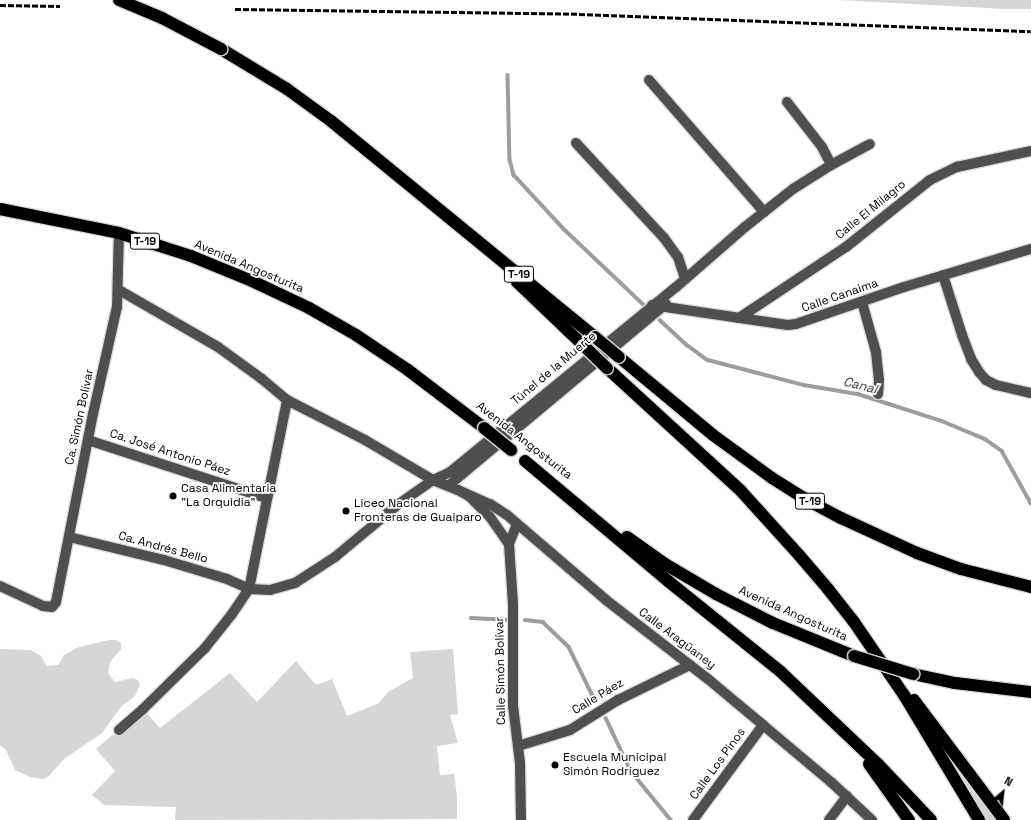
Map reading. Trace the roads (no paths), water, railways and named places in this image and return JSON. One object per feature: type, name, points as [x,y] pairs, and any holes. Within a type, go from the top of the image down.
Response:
[{"type":"highway","name":"T-19","points":[[119,0],[162,18],[221,49],[287,89],[332,121],[726,444],[772,478],[807,500],[841,518],[917,553],[961,569],[1031,587]]},
{"type":"highway","name":"Avenida Angosturita","points":[[0,209],[119,233],[204,261],[309,308],[382,352],[633,542],[696,583],[773,623],[854,656],[913,674],[955,683],[1031,692]]},
{"type":"highway","points":[[442,211],[760,511],[828,589],[874,651],[904,695],[979,820]]},
{"type":"highway","points":[[525,461],[668,581],[780,672],[845,732],[931,820]]},
{"type":"highway","points":[[874,651],[933,724],[1004,820]]},
{"type":"highway","points":[[845,732],[909,820]]},
{"type":"street","points":[[649,80],[723,162],[764,212]]},
{"type":"street","points":[[787,102],[822,147],[831,164]]},
{"type":"street","points":[[576,143],[664,238],[678,257],[685,279]]},
{"type":"street","points":[[675,288],[793,189],[831,164],[870,144]]},
{"type":"street","name":"Calle El Milagro","points":[[739,318],[846,248],[930,180],[957,167],[1031,150]]},
{"type":"street","name":"Ca. Simón Bolívar","points":[[0,586],[43,606],[50,608],[54,606],[117,307],[119,290],[119,233]]},
{"type":"street","name":"Calle Canaima","points":[[652,305],[788,325],[796,324],[943,275],[1031,249]]},
{"type":"street","points":[[943,275],[962,335],[971,359],[979,372],[986,380],[996,386],[1031,394]]},
{"type":"street","name":"Túnel de la Muerte","points":[[249,589],[278,589],[302,580],[335,557],[400,503],[433,480],[450,472],[652,305],[675,288]]},
{"type":"street","name":"Túnel de la Muerte","points":[[448,486],[664,306],[675,288]]},
{"type":"street","points":[[119,290],[218,347],[262,379],[287,400],[365,440],[433,480],[458,490],[477,503],[490,517],[509,544]]},
{"type":"street","points":[[862,302],[876,352],[879,380],[878,394]]},
{"type":"street","points":[[119,730],[143,709],[205,648],[232,614],[249,589],[287,400]]},
{"type":"street","name":"Ca. José Antonio Páez","points":[[88,440],[267,498]]},
{"type":"street","name":"Calle Aragüaney","points":[[458,490],[500,509],[606,600],[690,665],[763,725],[847,796],[872,820]]},
{"type":"street","points":[[509,544],[517,524]]},
{"type":"street","name":"Ca. Andrés Bello","points":[[69,537],[171,562],[227,579],[249,589]]},
{"type":"street","name":"Calle Simón Bolívar","points":[[509,544],[513,605],[513,706],[518,746],[521,820]]},
{"type":"street","name":"Calle Páez","points":[[518,746],[570,730],[618,700],[690,665]]},
{"type":"street","name":"Calle Los Pinos","points":[[693,820],[763,725]]},
{"type":"street","points":[[829,820],[847,796]]},
{"type":"waterway","points":[[508,75],[510,160],[514,175],[564,229],[644,305]]},
{"type":"waterway","name":"Canal","points":[[660,320],[687,345],[708,360],[804,385],[858,394],[942,421],[985,439],[1002,451],[1031,503]]},
{"type":"waterway","points":[[471,618],[506,620]]},
{"type":"waterway","points":[[525,620],[543,622],[569,647],[595,700]]},
{"type":"waterway","points":[[606,718],[631,771],[671,820]]},
{"type":"railway","points":[[0,5],[60,6]]},
{"type":"railway","points":[[235,9],[579,14],[1031,31]]},
{"type":"place","name":"Casa Alimentaria \"La Orquidia\"","points":[[173,496]]},
{"type":"place","name":"Liceo Nacional Fronteras de Guaiparo","points":[[346,511]]},
{"type":"place","name":"Escuela Municipal Simón Rodríguez","points":[[555,765]]}]
